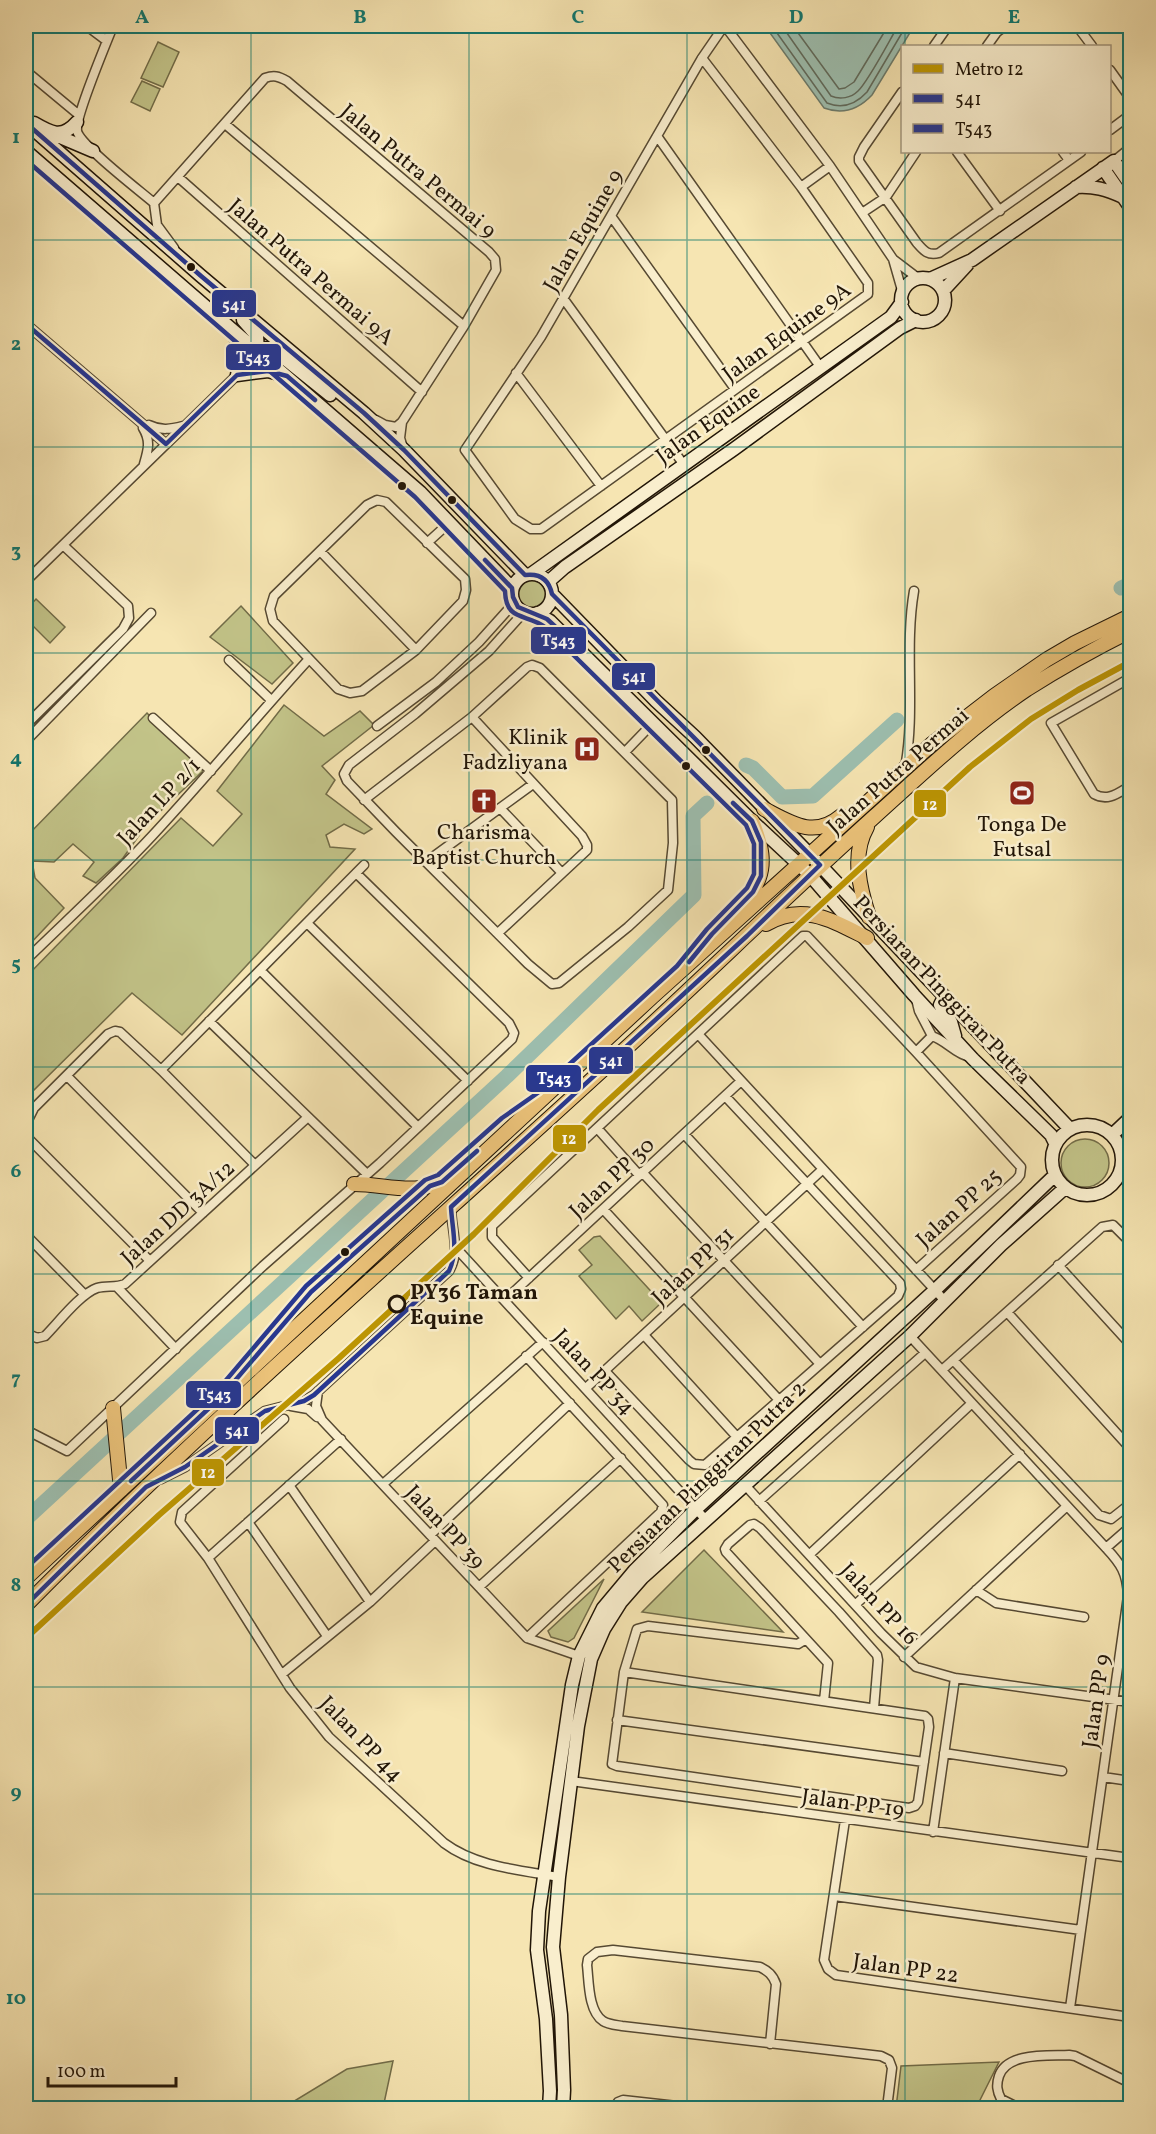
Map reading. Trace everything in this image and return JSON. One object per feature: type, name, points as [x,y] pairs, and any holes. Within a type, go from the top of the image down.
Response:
[{"type":"main road","name":"Jalan Putra Permai","points":[[26,1578],[798,864],[905,769],[968,716],[1031,671],[1075,643],[1131,616]]},
{"type":"main road","name":"Jalan Putra Permai","points":[[26,1605],[222,1415],[942,755],[1027,689],[1131,631]]},
{"type":"main road","points":[[764,809],[794,825],[820,828],[832,824],[872,792],[886,786]]},
{"type":"main road","points":[[869,917],[860,888],[859,861],[860,839],[871,820]]},
{"type":"main road","points":[[682,971],[712,934],[753,892],[761,876],[761,843],[752,821]]},
{"type":"main road","points":[[747,936],[778,917],[792,913],[826,918],[867,938]]},
{"type":"main road","points":[[354,1184],[368,1179],[406,1190],[442,1182],[507,1124],[544,1098]]},
{"type":"main road","points":[[114,1413],[121,1490]]},
{"type":"street","points":[[87,26],[107,41]]},
{"type":"street","points":[[113,26],[78,119],[77,131],[81,140],[154,203],[158,225],[181,258]]},
{"type":"street","points":[[724,26],[830,166],[893,260],[908,315],[916,320],[931,320],[939,315],[945,301],[943,291],[938,284],[893,260]]},
{"type":"street","name":"Jalan Equine 9","points":[[515,519],[465,450],[541,337],[702,58],[724,26]]},
{"type":"street","points":[[935,45],[948,26]]},
{"type":"street","points":[[988,45],[997,32],[1005,26]]},
{"type":"street","points":[[1077,26],[1091,45]]},
{"type":"street","name":"Jalan Equine 9A","points":[[515,519],[531,529],[541,528],[868,294],[868,283],[801,187],[702,58]]},
{"type":"street","points":[[26,71],[78,119]]},
{"type":"street","points":[[1111,71],[1131,98]]},
{"type":"street","name":"Jalan Putra Permai 9","points":[[154,203],[265,78],[272,75],[287,81],[489,252],[495,259],[496,270],[464,326],[402,422]]},
{"type":"street","points":[[901,95],[859,157],[863,167],[917,243],[925,252],[932,255],[939,253],[1000,211],[1080,153]]},
{"type":"street","points":[[1111,129],[1131,115]]},
{"type":"street","points":[[26,118],[50,133],[93,151]]},
{"type":"street","points":[[50,133],[70,130],[78,119]]},
{"type":"street","points":[[26,123],[359,410],[404,450],[528,574],[544,578],[550,588],[548,606],[530,612],[489,651],[415,714],[349,765],[344,774],[347,781],[364,800],[426,862],[552,984],[559,983],[628,927],[669,887],[673,843],[672,801],[540,668],[532,665],[472,717],[364,800]]},
{"type":"street","points":[[225,124],[464,326]]},
{"type":"street","points":[[657,136],[821,368]]},
{"type":"street","points":[[943,291],[972,260],[1131,148]]},
{"type":"street","points":[[26,151],[420,492],[512,588],[514,603],[479,642],[436,682],[377,726]]},
{"type":"street","points":[[862,213],[886,197],[915,153]]},
{"type":"street","points":[[958,153],[1000,211]]},
{"type":"street","points":[[1064,153],[1069,160]]},
{"type":"street","points":[[1109,164],[1131,184]]},
{"type":"street","points":[[1109,164],[1127,202]]},
{"type":"street","points":[[801,187],[830,166]]},
{"type":"street","name":"Jalan Putra Permai 9A","points":[[178,177],[422,392]]},
{"type":"street","points":[[1074,187],[1094,186],[1127,202]]},
{"type":"street","points":[[611,216],[735,389]]},
{"type":"street","points":[[902,298],[907,285],[972,260]]},
{"type":"street","points":[[201,276],[219,300],[255,333],[259,342],[258,351]]},
{"type":"street","points":[[563,298],[684,465]]},
{"type":"street","name":"Jalan Equine","points":[[528,574],[891,318],[902,298]]},
{"type":"street","name":"Jalan Equine","points":[[550,588],[566,567],[734,449],[900,328],[916,320]]},
{"type":"street","points":[[26,324],[166,444]]},
{"type":"street","points":[[229,326],[238,344],[240,360],[237,375]]},
{"type":"street","points":[[26,581],[237,375],[258,351],[264,348],[274,350],[331,396],[386,425],[396,427],[402,422]]},
{"type":"street","points":[[237,375],[268,371],[287,376]]},
{"type":"street","points":[[516,373],[601,486]]},
{"type":"street","points":[[138,420],[157,429],[184,426]]},
{"type":"street","points":[[138,420],[148,436],[149,447],[144,466]]},
{"type":"street","points":[[402,422],[400,438],[404,450]]},
{"type":"street","points":[[376,500],[386,502],[428,543],[465,579],[466,590],[463,601],[416,650],[362,690],[350,693],[338,689],[273,621],[270,609],[274,596],[367,505],[376,500]]},
{"type":"street","points":[[428,543],[449,523]]},
{"type":"street","points":[[26,725],[126,626],[129,618],[128,606],[63,544]]},
{"type":"street","points":[[320,551],[416,650]]},
{"type":"street","points":[[512,588],[517,580],[528,574]]},
{"type":"street","name":"Persiaran Pinggiran Putra","points":[[550,588],[656,702],[705,747],[809,855],[814,870],[914,995],[973,1059],[1051,1135],[1055,1143]]},
{"type":"street","points":[[905,769],[911,723],[909,639],[914,591]]},
{"type":"street","points":[[514,603],[530,612]]},
{"type":"street","name":"Persiaran Pinggiran Putra","points":[[530,612],[550,621],[798,864],[814,870],[869,917],[1070,1129]]},
{"type":"street","points":[[26,741],[151,613]]},
{"type":"street","points":[[1104,644],[1131,639]]},
{"type":"street","name":"Jalan LP 2/1","points":[[26,960],[150,838],[309,659]]},
{"type":"street","points":[[229,660],[271,700]]},
{"type":"street","points":[[1131,678],[1051,723],[1094,794],[1101,798],[1108,798],[1131,786]]},
{"type":"street","points":[[472,717],[582,836],[587,845],[587,850],[498,933]]},
{"type":"street","points":[[153,718],[211,771]]},
{"type":"street","points":[[625,752],[653,723]]},
{"type":"street","points":[[426,862],[533,784]]},
{"type":"street","points":[[500,808],[562,873]]},
{"type":"street","points":[[160,1070],[364,865]]},
{"type":"street","points":[[209,1021],[368,1179],[380,1163],[512,1039],[514,1033],[509,1023],[356,873]]},
{"type":"street","points":[[307,922],[468,1081]]},
{"type":"street","name":"Jalan PP 25","points":[[803,936],[807,936],[1018,1163],[1021,1171],[1017,1179],[916,1270],[698,1034],[803,936]]},
{"type":"street","points":[[260,970],[418,1127]]},
{"type":"street","points":[[914,995],[918,1011],[932,1036],[945,1041],[959,1054],[973,1059]]},
{"type":"street","points":[[944,997],[940,1005],[951,1022],[957,1040]]},
{"type":"street","points":[[26,1124],[34,1108],[108,1034],[115,1031],[120,1032],[160,1070],[255,1165]]},
{"type":"street","points":[[529,1278],[492,1237],[492,1226],[698,1034]]},
{"type":"street","points":[[916,1052],[932,1036]]},
{"type":"street","points":[[67,1076],[203,1213]]},
{"type":"street","name":"Jalan PP 30","points":[[505,1300],[741,1081]]},
{"type":"street","points":[[605,1371],[689,1460],[700,1466],[705,1465],[898,1296],[901,1289],[900,1282],[725,1096]]},
{"type":"street","name":"Jalan DD 3A/12","points":[[85,1295],[95,1289],[125,1284],[308,1117]]},
{"type":"street","points":[[1112,1136],[1131,1118]]},
{"type":"street","points":[[1078,1126],[1096,1126],[1112,1136],[1119,1145],[1122,1168],[1117,1179],[1099,1194],[1087,1196],[1075,1194],[1065,1188],[1054,1176],[1051,1154],[1055,1143],[1070,1129],[1078,1126]]},
{"type":"street","points":[[597,1128],[820,1364]]},
{"type":"street","points":[[684,1134],[863,1327]]},
{"type":"street","points":[[26,1136],[150,1261]]},
{"type":"street","name":"Jalan PP 31","points":[[586,1388],[823,1169]]},
{"type":"street","name":"Persiaran Pinggiran Putra 2","points":[[549,2109],[546,2019],[537,1950],[539,1911],[572,1685],[579,1656],[603,1608],[634,1571],[696,1509],[935,1290],[1054,1176]]},
{"type":"street","points":[[26,1430],[67,1451],[114,1413],[262,1266],[354,1184]]},
{"type":"street","name":"Persiaran Pinggiran Putra 2","points":[[563,2109],[561,2015],[553,1947],[559,1877],[582,1697],[591,1659],[604,1629],[621,1602],[642,1578],[910,1335],[1001,1245],[1065,1188]]},
{"type":"street","points":[[146,1487],[185,1467],[265,1411],[304,1401],[318,1391],[453,1265],[456,1248],[451,1207]]},
{"type":"street","points":[[603,1209],[779,1400]]},
{"type":"street","points":[[942,1370],[1105,1225],[1113,1225],[1131,1242]]},
{"type":"street","points":[[26,1235],[85,1295],[45,1336],[37,1338],[26,1333]]},
{"type":"street","name":"Jalan PP 34","points":[[456,1248],[706,1520]]},
{"type":"street","points":[[1058,1266],[1131,1344]]},
{"type":"street","points":[[916,1270],[945,1300]]},
{"type":"street","points":[[117,1287],[176,1349]]},
{"type":"street","points":[[1007,1312],[1131,1448]]},
{"type":"street","points":[[644,1335],[737,1437]]},
{"type":"street","name":"Jalan PP 9","points":[[910,1335],[1122,1566],[1126,1579],[1128,1622],[1113,1700],[1070,2008]]},
{"type":"street","points":[[383,1484],[543,1342]]},
{"type":"street","points":[[759,1501],[925,1353]]},
{"type":"street","points":[[526,1356],[663,1505],[661,1512],[526,1638]]},
{"type":"street","points":[[953,1360],[1099,1515],[1107,1519],[1115,1517],[1131,1504]]},
{"type":"street","points":[[318,1391],[316,1406],[322,1420]]},
{"type":"street","points":[[282,1674],[370,1602],[570,1403]]},
{"type":"street","points":[[810,1554],[972,1403]]},
{"type":"street","name":"Jalan PP 39","points":[[279,1406],[308,1409],[322,1420],[526,1638],[579,1656]]},
{"type":"street","name":"Jalan PP 44","points":[[284,1419],[182,1512],[180,1522],[208,1558],[290,1688],[329,1737],[458,1854],[474,1861],[559,1877]]},
{"type":"street","points":[[208,1558],[341,1439]]},
{"type":"street","points":[[846,1619],[856,1605],[1020,1455]]},
{"type":"street","points":[[479,1587],[621,1458]]},
{"type":"street","name":"Jalan PP 16","points":[[744,1484],[904,1657],[916,1666],[955,1678],[1131,1702]]},
{"type":"street","points":[[289,1485],[370,1602]]},
{"type":"street","points":[[904,1657],[1067,1506]]},
{"type":"street","points":[[248,1521],[327,1636]]},
{"type":"street","points":[[824,1701],[829,1664],[726,1552],[728,1544],[754,1524],[846,1619],[878,1658],[874,1708]]},
{"type":"street","points":[[1106,1548],[1131,1527]]},
{"type":"street","points":[[976,1590],[996,1603],[1084,1617]]},
{"type":"street","points":[[839,1612],[856,1605]]},
{"type":"street","points":[[624,1672],[921,1714],[928,1719],[929,1727],[918,1802],[915,1806],[909,1808],[617,1766],[612,1761],[624,1672],[637,1629],[644,1626],[798,1644],[806,1639]]},
{"type":"street","points":[[933,1832],[955,1678]]},
{"type":"street","points":[[617,1720],[924,1762]]},
{"type":"street","points":[[944,1753],[1062,1771]]},
{"type":"street","points":[[1103,1777],[1131,1781]]},
{"type":"street","name":"Jalan PP 19","points":[[571,1781],[1131,1858]]},
{"type":"street","name":"Jalan PP 22","points":[[845,1820],[824,1960],[828,1969],[836,1975],[1131,2018]]},
{"type":"street","points":[[834,1896],[1081,1930]]},
{"type":"street","points":[[770,2044],[776,1984],[771,1973],[760,1967],[613,1950],[597,1952],[588,1959],[594,2010],[606,2023],[770,2044],[880,2056],[889,2060],[892,2068],[887,2109]]},
{"type":"street","points":[[1019,2109],[1001,2099],[998,2093],[1002,2069],[1008,2063],[1020,2059],[1075,2056],[1131,2083]]},
{"type":"street","points":[[616,2105],[622,2100],[695,2109]]},
{"type":"green space","points":[[158,42],[179,52],[163,87],[141,78]]},
{"type":"green space","points":[[142,81],[160,89],[150,111],[131,102]]},
{"type":"green space","points":[[532,580],[542,584],[546,594],[542,604],[532,608],[522,604],[518,594],[522,584]]},
{"type":"green space","points":[[36,599],[65,627],[50,643],[26,619],[26,610]]},
{"type":"green space","points":[[241,606],[293,663],[272,684],[210,637]]},
{"type":"green space","points":[[284,705],[324,736],[360,711],[374,725],[322,766],[335,780],[326,794],[372,829],[364,834],[344,824],[326,835],[330,847],[355,849],[182,1035],[132,993],[26,1100],[26,977],[181,818],[213,846],[242,814],[217,791]]},
{"type":"green space","points":[[147,713],[203,771],[148,823],[123,858],[96,883],[83,876],[94,862],[73,844],[54,862],[32,861],[35,878],[64,908],[26,948],[26,837]]},
{"type":"green space","points":[[1080,1139],[1090,1139],[1105,1149],[1109,1163],[1108,1172],[1099,1183],[1090,1187],[1080,1187],[1065,1177],[1061,1168],[1061,1158],[1071,1143]]},
{"type":"green space","points":[[600,1236],[660,1301],[660,1304],[642,1321],[629,1306],[616,1319],[579,1276],[592,1265],[579,1250],[594,1237]]},
{"type":"green space","points":[[704,1550],[783,1632],[642,1612]]},
{"type":"green space","points":[[604,1579],[574,1638],[568,1642],[551,1637],[548,1631]]},
{"type":"green space","points":[[393,2061],[383,2108],[334,2108],[291,2103],[347,2069]]},
{"type":"green space","points":[[999,2062],[976,2108],[896,2108],[901,2066]]},
{"type":"water","points":[[765,26],[912,26],[872,95],[850,110],[838,111],[824,108]]},
{"type":"waterway","points":[[1121,588],[1130,584]]},
{"type":"waterway","points":[[746,765],[753,768],[782,797],[813,796],[897,720]]},
{"type":"waterway","points":[[26,1519],[507,1076],[694,895],[693,816],[707,803]]},
{"type":"metro line","name":"12","points":[[26,1638],[159,1515],[339,1358],[474,1234],[598,1110],[970,767],[1031,719],[1130,662]]},
{"type":"transit line","name":"541","points":[[26,123],[201,276],[364,413],[404,450],[525,575],[543,578],[552,594],[820,865],[747,936],[451,1207],[454,1255],[449,1271],[314,1395],[304,1401],[265,1411],[185,1467],[146,1487],[26,1605]]},
{"type":"transit line","name":"T543","points":[[26,160],[415,497],[505,591],[509,608],[518,615],[545,627],[746,825],[754,844],[754,874],[747,888],[707,929],[677,966],[539,1092],[502,1118],[438,1175],[425,1180],[306,1286],[216,1392],[26,1568]]},
{"type":"transit line","name":"541","points":[[26,324],[166,444],[237,375],[268,371],[287,376],[315,400]]},
{"type":"transit line","name":"541","points":[[485,560],[512,588],[518,607],[547,619],[572,642]]},
{"type":"transit line","name":"541","points":[[689,962],[712,934],[753,892],[761,876],[761,842],[752,821],[733,803]]},
{"type":"transit line","name":"541","points":[[131,1481],[221,1397],[311,1292],[430,1186],[442,1182],[477,1151]]},
{"type":"place","name":"Klinik Fadzliyana","points":[[587,749]]},
{"type":"place","name":"Tonga De Futsal","points":[[1022,793]]},
{"type":"place","name":"Charisma Baptist Church","points":[[484,801]]},
{"type":"place","name":"PY36 Taman Equine","points":[[397,1304]]}]
